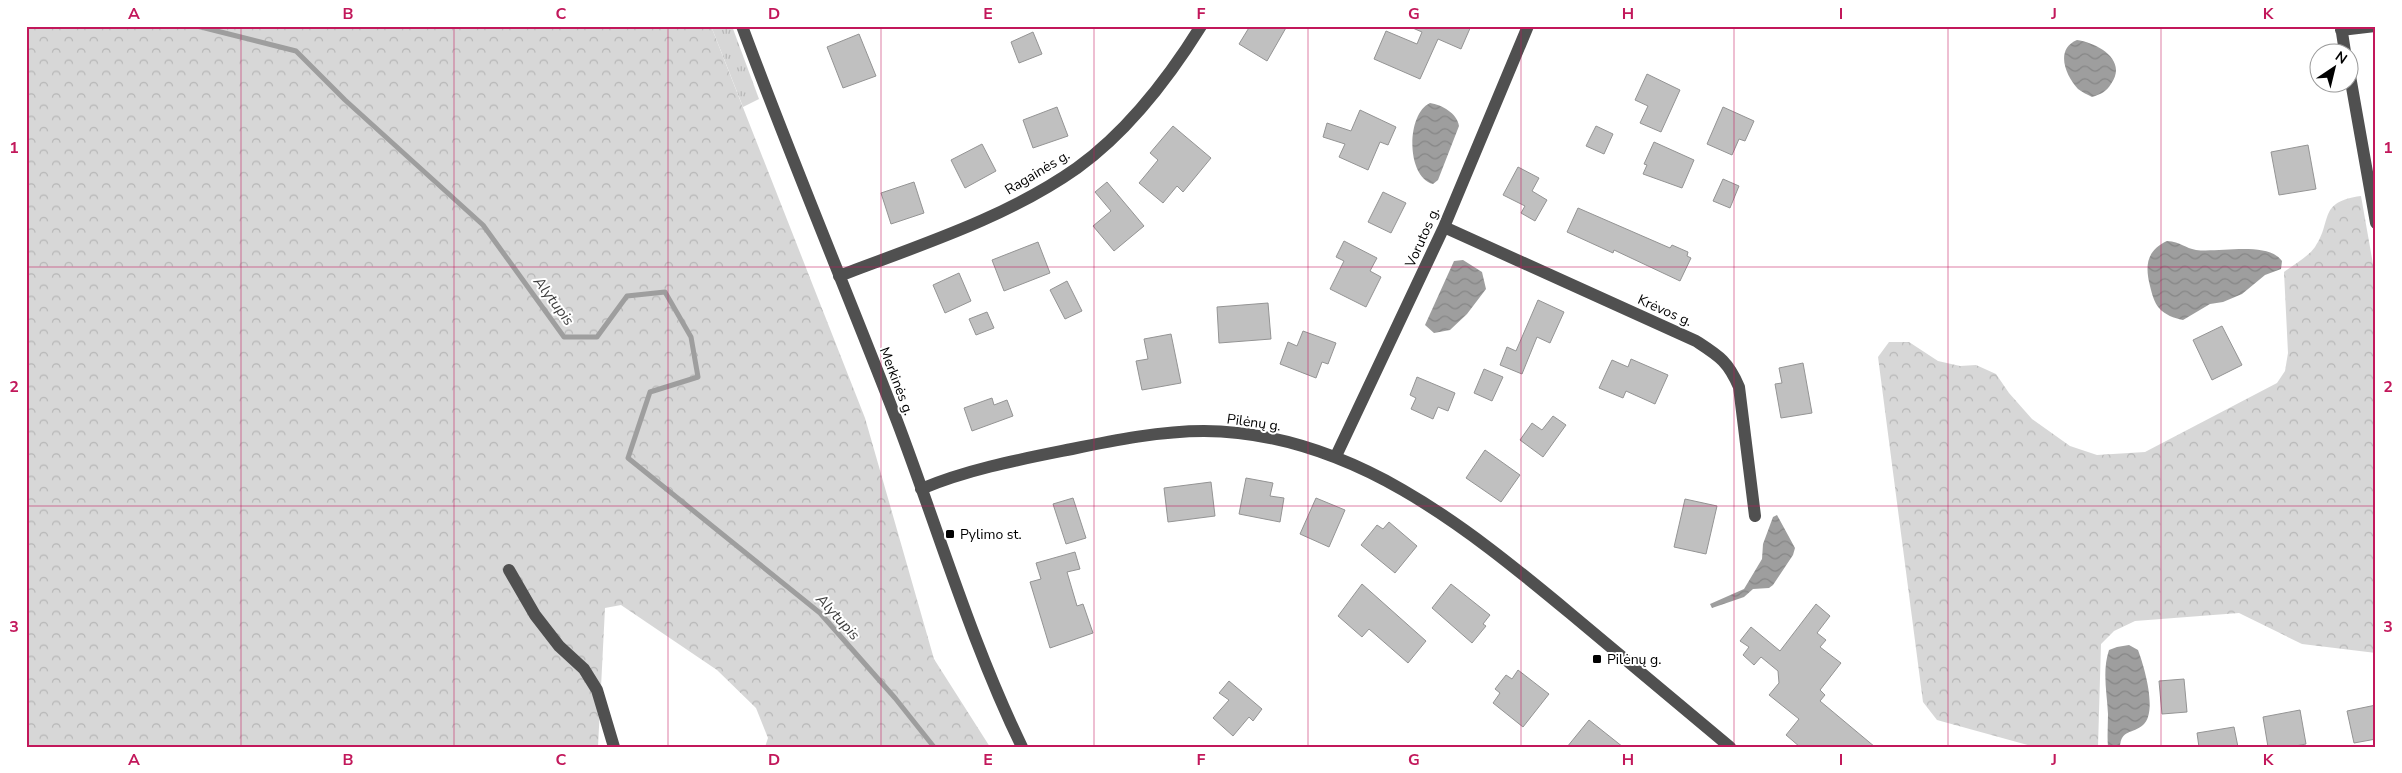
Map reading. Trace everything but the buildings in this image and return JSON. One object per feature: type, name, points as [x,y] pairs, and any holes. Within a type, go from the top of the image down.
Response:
[{"type":"street","name":"Merkinės g.","points":[[742,26],[789,155],[897,422],[977,642],[1002,706],[1022,747]]},
{"type":"street","name":"Ragainės g.","points":[[839,276],[950,233],[1010,207],[1078,167],[1112,139],[1136,113],[1176,64],[1201,26]]},
{"type":"street","name":"Vorutos g.","points":[[1336,456],[1444,227],[1528,26]]},
{"type":"street","points":[[2343,42],[2341,28],[2375,26]]},
{"type":"street","points":[[2353,92],[2376,223]]},
{"type":"street","name":"Krėvos g.","points":[[1444,227],[1696,341],[1719,356],[1732,368],[1739,387],[1754,516]]},
{"type":"street","name":"Pilėnų g.","points":[[921,489],[938,482],[1041,455],[1098,444],[1204,431],[1276,440],[1336,456],[1396,485],[1480,540],[1730,747]]},
{"type":"street","points":[[509,570],[541,622],[559,646],[584,669],[597,690],[614,747]]},
{"type":"green space","points":[[26,26],[711,26],[865,418],[934,659],[990,747],[765,747],[768,738],[756,708],[717,670],[621,605],[605,608],[598,747],[26,747]]},
{"type":"green space","points":[[711,26],[732,26],[759,99],[743,107]]},
{"type":"green space","points":[[2361,196],[2376,281],[2376,653],[2302,644],[2239,613],[2135,621],[2114,631],[2101,644],[2098,747],[2035,747],[1937,720],[1923,702],[1878,357],[1889,342],[1909,342],[1938,361],[1960,366],[1976,365],[1996,374],[2009,393],[2032,419],[2070,446],[2097,455],[2145,452],[2277,383],[2285,371],[2288,353],[2284,272],[2315,247],[2332,208],[2347,199]]},
{"type":"water","points":[[2077,40],[2101,49],[2113,60],[2116,67],[2115,75],[2109,87],[2092,97],[2078,89],[2073,83],[2064,63],[2066,49]]},
{"type":"water","points":[[1430,103],[1448,110],[1458,121],[1459,126],[1438,180],[1433,184],[1424,179],[1418,170],[1412,145],[1417,119],[1422,109]]},
{"type":"water","points":[[2167,241],[2196,250],[2242,249],[2266,251],[2282,261],[2281,269],[2265,275],[2242,294],[2223,302],[2210,304],[2183,320],[2167,314],[2159,308],[2153,298],[2148,279],[2148,266],[2151,254]]},
{"type":"water","points":[[1463,260],[1482,272],[1486,289],[1467,314],[1450,330],[1434,333],[1425,325],[1454,261]]},
{"type":"water","points":[[1777,515],[1795,548],[1793,555],[1773,585],[1769,588],[1753,589],[1744,597],[1712,608],[1710,604],[1744,589],[1762,559],[1763,544],[1773,517]]},
{"type":"water","points":[[2129,645],[2138,650],[2141,657],[2150,700],[2149,710],[2143,725],[2125,735],[2120,747],[2108,747],[2105,674],[2107,658],[2109,650]]},
{"type":"waterway","name":"Alytupis","points":[[197,26],[296,51],[345,100],[483,225],[564,337],[597,337],[627,296],[665,292],[691,337],[698,377],[650,392],[628,458],[820,613],[895,698],[934,747]]},
{"type":"place","name":"Pylimo st.","points":[[950,534]]},
{"type":"place","name":"Pilėnų g.","points":[[1597,659]]}]
